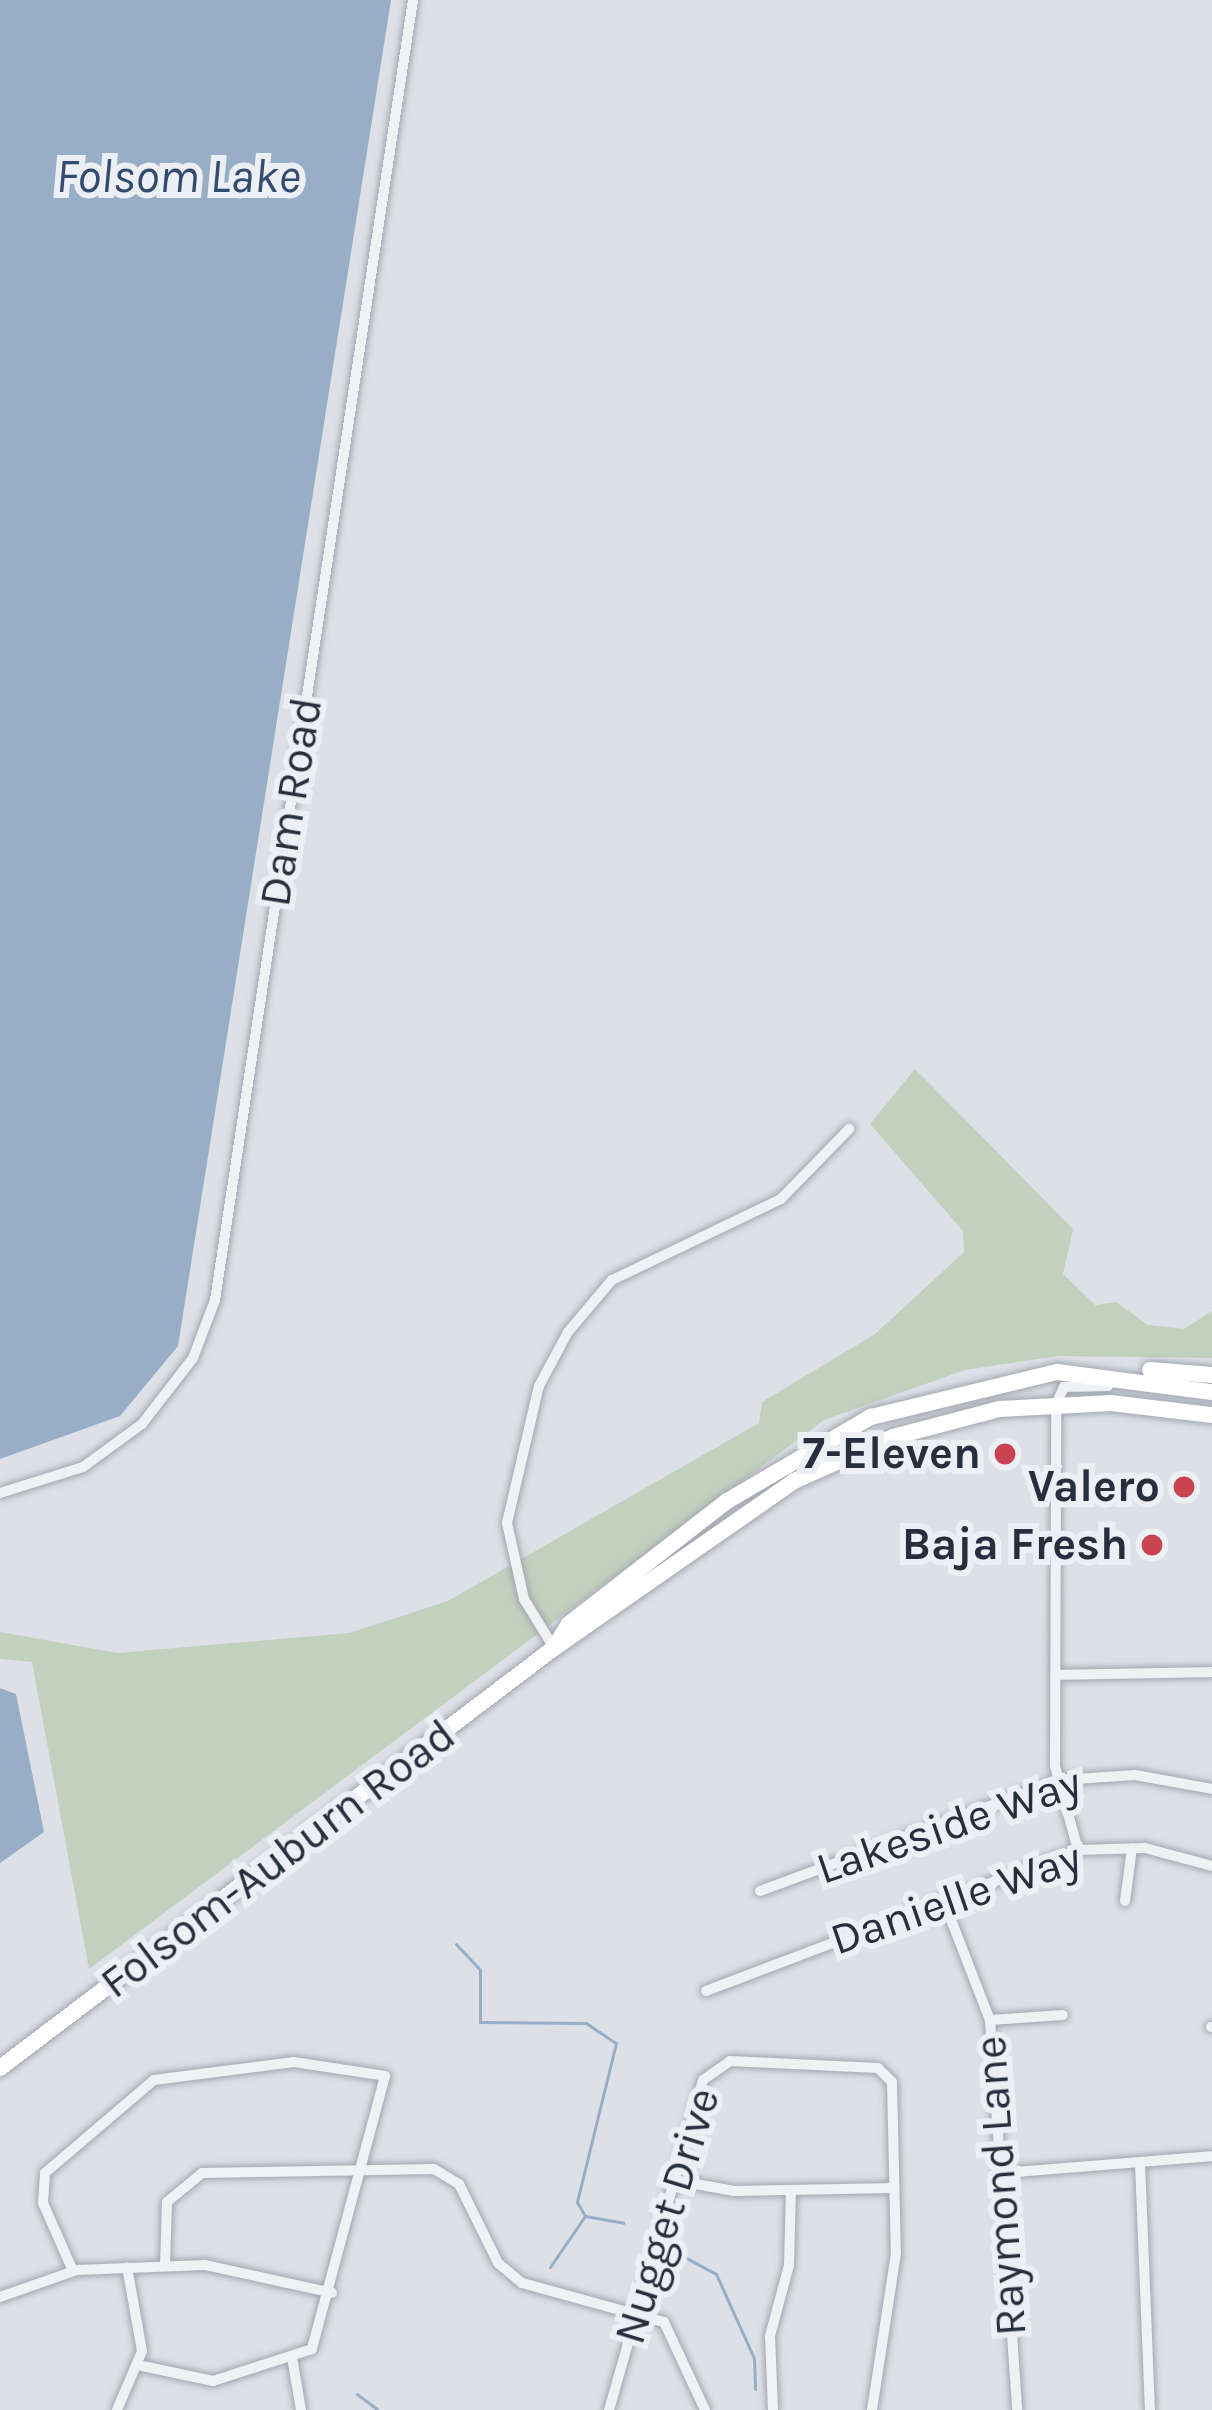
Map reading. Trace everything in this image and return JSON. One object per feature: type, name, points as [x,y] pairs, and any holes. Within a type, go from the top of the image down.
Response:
[{"type":"main road","points":[[1126,1377],[1212,1376]]},
{"type":"main road","name":"Folsom-Auburn Road","points":[[554,1648],[569,1624],[699,1522],[842,1430],[992,1381],[1126,1377],[1212,1392]]},
{"type":"main road","name":"Folsom-Auburn Road","points":[[0,2068],[554,1648],[849,1454],[963,1417],[1056,1404],[1212,1415]]},
{"type":"street","name":"Dam Road","points":[[0,1493],[83,1467],[142,1424],[193,1358],[215,1300],[413,0]]},
{"type":"street","points":[[554,1648],[524,1599],[507,1523],[551,1363],[568,1332],[612,1280],[781,1199],[849,1129]]},
{"type":"street","points":[[1078,1850],[1060,1780],[1055,1676],[1056,1404],[1069,1386],[1162,1383]]},
{"type":"street","points":[[1055,1676],[1212,1672]]},
{"type":"street","name":"Lakeside Way","points":[[760,1892],[1060,1780],[1135,1775],[1212,1789]]},
{"type":"street","points":[[1126,1901],[1132,1848]]},
{"type":"street","name":"Danielle Way","points":[[706,1991],[1078,1850],[1132,1848],[1212,1867]]},
{"type":"street","name":"Raymond Lane","points":[[943,1899],[990,2020],[1018,2410]]},
{"type":"street","points":[[990,2020],[1064,2015]]},
{"type":"street","points":[[73,2271],[43,2203],[45,2173],[169,2072],[294,2062],[380,2072],[388,2092],[316,2344],[292,2357],[213,2381],[138,2365]]},
{"type":"street","name":"Nugget Drive","points":[[609,2410],[703,2080],[718,2064],[878,2068],[892,2085],[894,2188]]},
{"type":"street","points":[[1002,2173],[1212,2156]]},
{"type":"street","points":[[1140,2162],[1150,2410]]},
{"type":"street","points":[[165,2266],[167,2202],[187,2178],[364,2172],[448,2175],[522,2283],[635,2312],[675,2332],[705,2410]]},
{"type":"street","points":[[674,2180],[791,2190],[894,2188],[893,2279],[872,2410]]},
{"type":"street","points":[[772,2410],[770,2336],[789,2265],[791,2190]]},
{"type":"street","points":[[0,2297],[73,2271],[165,2266],[247,2268],[332,2293]]},
{"type":"street","points":[[117,2410],[138,2365],[143,2320],[127,2267]]},
{"type":"street","points":[[292,2357],[301,2410]]},
{"type":"green space","points":[[915,1069],[1073,1229],[1063,1274],[1095,1305],[1116,1302],[1148,1325],[1184,1329],[1212,1311],[1212,1358],[1058,1356],[965,1370],[824,1420],[89,1969],[32,1662],[0,1659],[0,1632],[117,1653],[349,1633],[448,1601],[759,1423],[762,1402],[875,1334],[964,1252],[963,1231],[870,1124]]},
{"type":"water","name":"Folsom Lake","points":[[0,0],[391,0],[178,1346],[120,1416],[0,1459]]},
{"type":"water","points":[[0,1688],[16,1694],[44,1832],[0,1863]]},
{"type":"waterway","points":[[456,1944],[480,1970],[480,2022],[586,2023],[616,2043],[577,2202],[585,2216],[623,2223]]},
{"type":"waterway","points":[[550,2267],[585,2216]]},
{"type":"waterway","points":[[668,2248],[716,2274],[754,2358],[755,2389]]},
{"type":"waterway","points":[[357,2394],[378,2410]]},
{"type":"place","name":"7-Eleven","points":[[1005,1454]]},
{"type":"place","name":"Valero","points":[[1184,1487]]},
{"type":"place","name":"Baja Fresh","points":[[1152,1545]]}]
